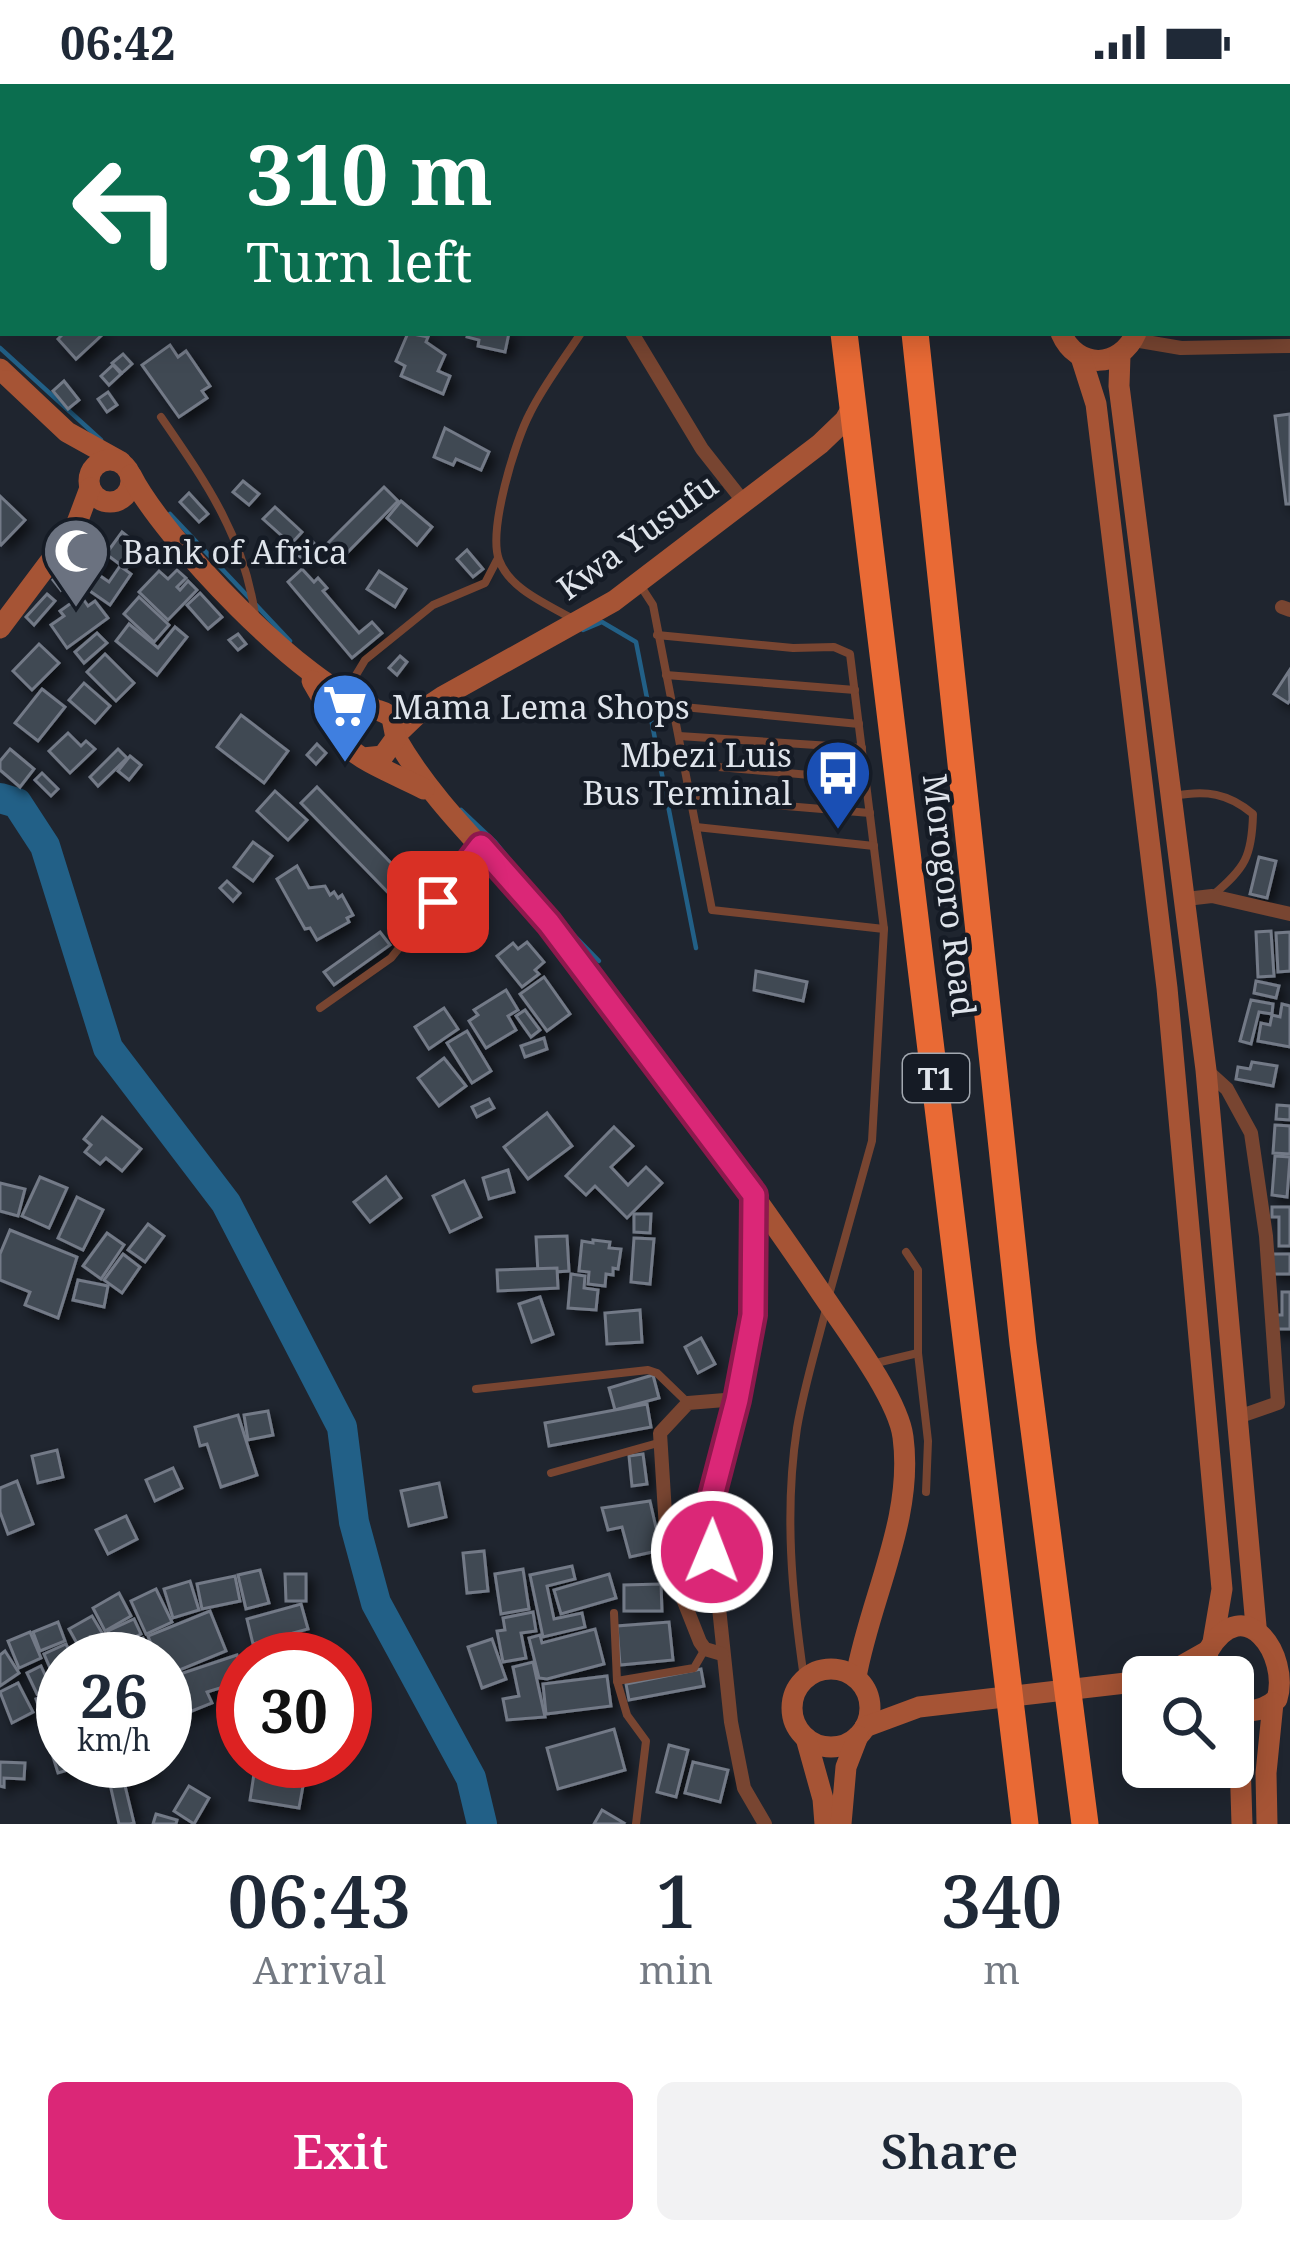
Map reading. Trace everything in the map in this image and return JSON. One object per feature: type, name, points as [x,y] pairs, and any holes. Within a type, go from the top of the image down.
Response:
[{"type":"highway","name":"Morogoro Road","points":[[844,336],[1025,1824]]},
{"type":"highway","name":"Morogoro Road","points":[[915,336],[1023,1344],[1085,1824]]},
{"type":"street","points":[[634,336],[702,448],[742,500]]},
{"type":"street","points":[[1064,336],[1081,357],[1096,404],[1167,988],[1222,1588],[1209,1656]]},
{"type":"street","points":[[1081,357],[1100,361],[1130,343],[1181,348],[1290,346]]},
{"type":"street","points":[[1130,343],[1119,386],[1206,1070],[1256,1626]]},
{"type":"street","points":[[0,369],[67,432],[126,468],[162,524],[298,661],[331,688],[392,718],[396,736],[430,793],[549,923],[754,1195],[870,1365],[903,1433],[905,1498],[865,1629],[859,1681],[870,1706],[846,1768],[841,1824]]},
{"type":"street","name":"Kwa Yusufu","points":[[396,736],[421,711],[638,582],[820,444],[845,421],[853,406]]},
{"type":"street","points":[[67,432],[100,500],[162,524]]},
{"type":"street","points":[[0,628],[75,528],[97,465],[104,460],[126,468]]},
{"type":"street","points":[[75,528],[130,491],[126,468]]},
{"type":"street","points":[[298,661],[352,750],[430,793]]},
{"type":"street","name":"Kwa Yusufu","points":[[369,706],[409,709],[442,698]]},
{"type":"street","points":[[345,738],[353,713],[369,706]]},
{"type":"street","points":[[363,758],[382,756],[396,736]]},
{"type":"street","points":[[1186,899],[1212,896],[1290,914]]},
{"type":"street","points":[[1206,1070],[1227,1089],[1251,1133],[1266,1236],[1278,1403],[1238,1418]]},
{"type":"street","points":[[754,1195],[755,1292],[710,1522],[722,1654],[744,1788],[765,1824]]},
{"type":"street","points":[[1274,1380],[1290,1375]]},
{"type":"street","points":[[722,1654],[706,1649],[691,1625],[668,1561],[658,1443],[665,1424],[688,1403],[737,1400]]},
{"type":"street","points":[[1196,1656],[1231,1628],[1256,1626],[1281,1643],[1290,1664],[1286,1686],[1273,1703],[1254,1711]]},
{"type":"street","points":[[825,1824],[806,1738],[791,1709],[804,1678],[824,1669],[846,1671],[920,1707]]},
{"type":"street","points":[[806,1738],[827,1747],[848,1743],[861,1732],[920,1707],[1122,1682]]},
{"type":"street","points":[[1267,1824],[1273,1703]]},
{"type":"street","points":[[1240,1788],[1241,1824]]},
{"type":"lane","points":[[369,706],[353,680],[365,660],[433,605],[485,583],[498,557],[503,494],[528,416],[579,336]]},
{"type":"lane","points":[[161,416],[218,498],[247,577],[256,623]]},
{"type":"lane","points":[[498,557],[517,586],[578,621]]},
{"type":"lane","points":[[638,582],[653,605],[712,910],[884,929]]},
{"type":"lane","points":[[657,635],[793,648],[834,647],[850,654],[884,929],[874,1124],[806,1382],[792,1472],[790,1564],[804,1678]]},
{"type":"lane","points":[[667,675],[855,690]]},
{"type":"lane","points":[[673,706],[859,724]]},
{"type":"lane","points":[[679,736],[862,748]]},
{"type":"lane","points":[[684,764],[866,780]]},
{"type":"lane","points":[[1172,796],[1195,792],[1232,796],[1253,814],[1252,842],[1243,870],[1212,896]]},
{"type":"lane","points":[[690,798],[870,813]]},
{"type":"lane","points":[[696,827],[874,846]]},
{"type":"lane","points":[[320,1009],[392,958],[481,846]]},
{"type":"lane","points":[[906,1252],[918,1270],[918,1353],[928,1441],[926,1492]]},
{"type":"lane","points":[[870,1365],[918,1353]]},
{"type":"lane","points":[[476,1389],[648,1370],[688,1403]]},
{"type":"lane","points":[[551,1474],[658,1443]]},
{"type":"lane","points":[[614,1613],[617,1681],[627,1715],[646,1741],[636,1824]]},
{"type":"lane","points":[[617,1681],[694,1668],[706,1649]]},
{"type":"building","points":[[61,336],[101,336],[76,359],[58,339]]},
{"type":"building","points":[[407,336],[428,337],[426,342],[445,355],[438,371],[450,376],[443,394],[401,376],[405,366],[396,361]]},
{"type":"building","points":[[508,336],[505,352],[478,346],[479,340],[467,337]]},
{"type":"building","points":[[170,345],[178,357],[186,351],[210,386],[202,391],[207,398],[179,417],[142,365]]},
{"type":"building","points":[[123,354],[132,364],[122,373],[112,363]]},
{"type":"building","points":[[113,365],[121,374],[109,385],[101,376]]},
{"type":"building","points":[[64,381],[79,400],[68,409],[53,391]]},
{"type":"building","points":[[108,392],[117,405],[107,412],[98,399]]},
{"type":"building","points":[[1290,414],[1290,504],[1286,504],[1275,416]]},
{"type":"building","points":[[445,428],[489,452],[481,470],[456,459],[453,465],[434,457]]},
{"type":"building","points":[[243,481],[259,494],[249,505],[233,492]]},
{"type":"building","points":[[384,487],[398,501],[341,559],[327,544]]},
{"type":"building","points":[[189,493],[208,514],[199,522],[180,502]]},
{"type":"building","points":[[0,496],[25,520],[1,545],[0,544]]},
{"type":"building","points":[[401,501],[432,527],[417,545],[387,518]]},
{"type":"building","points":[[275,507],[302,532],[291,544],[263,519]]},
{"type":"building","points":[[122,532],[142,548],[126,569],[106,554]]},
{"type":"building","points":[[92,539],[101,547],[77,570],[69,562]]},
{"type":"building","points":[[312,541],[320,550],[307,563],[298,555]]},
{"type":"building","points":[[467,550],[483,569],[473,577],[457,559]]},
{"type":"building","points":[[98,551],[107,557],[96,573],[109,582],[120,566],[131,574],[110,605],[77,582]]},
{"type":"building","points":[[66,569],[74,579],[61,590],[53,580]]},
{"type":"building","points":[[302,569],[327,588],[323,591],[359,633],[372,622],[382,633],[352,658],[288,582]]},
{"type":"building","points":[[177,570],[186,578],[177,587],[180,590],[188,581],[197,590],[168,620],[139,592],[159,571],[168,579]]},
{"type":"building","points":[[379,571],[406,589],[395,607],[367,589]]},
{"type":"building","points":[[200,593],[222,617],[208,629],[187,605]]},
{"type":"building","points":[[47,594],[55,601],[34,625],[26,617]]},
{"type":"building","points":[[81,596],[88,606],[95,601],[108,618],[67,648],[51,625],[64,616],[60,611]]},
{"type":"building","points":[[139,597],[169,625],[154,642],[124,614]]},
{"type":"building","points":[[129,624],[158,648],[175,627],[187,637],[157,675],[116,641]]},
{"type":"building","points":[[97,633],[107,643],[84,663],[75,652]]},
{"type":"building","points":[[238,634],[246,644],[238,650],[229,640]]},
{"type":"building","points":[[39,644],[59,663],[32,690],[13,671]]},
{"type":"building","points":[[105,654],[134,683],[116,701],[87,672]]},
{"type":"building","points":[[400,656],[407,662],[397,675],[389,668]]},
{"type":"building","points":[[1289,671],[1290,700],[1288,703],[1274,694]]},
{"type":"building","points":[[84,683],[110,706],[95,723],[69,700]]},
{"type":"building","points":[[42,689],[65,707],[38,741],[15,723]]},
{"type":"building","points":[[241,715],[288,751],[264,783],[217,747]]},
{"type":"building","points":[[68,733],[81,746],[86,741],[95,749],[70,773],[49,751]]},
{"type":"building","points":[[317,744],[326,753],[316,764],[307,755]]},
{"type":"building","points":[[10,749],[34,769],[20,787],[0,770],[0,761]]},
{"type":"building","points":[[118,749],[127,758],[98,786],[90,777]]},
{"type":"building","points":[[130,756],[141,765],[129,780],[118,771]]},
{"type":"building","points":[[42,773],[58,789],[51,796],[35,780]]},
{"type":"building","points":[[317,787],[427,900],[411,916],[301,803]]},
{"type":"building","points":[[275,791],[307,820],[288,840],[257,811]]},
{"type":"building","points":[[253,842],[272,856],[253,881],[234,867]]},
{"type":"building","points":[[1259,857],[1276,861],[1267,898],[1250,894]]},
{"type":"building","points":[[297,866],[309,888],[325,886],[330,895],[342,895],[353,915],[317,940],[310,928],[305,929],[277,879]]},
{"type":"building","points":[[227,881],[240,893],[233,901],[220,888]]},
{"type":"building","points":[[1271,931],[1274,976],[1258,977],[1256,932]]},
{"type":"building","points":[[380,932],[390,945],[334,985],[324,972]]},
{"type":"building","points":[[1290,932],[1290,971],[1278,972],[1276,933]]},
{"type":"building","points":[[527,942],[544,962],[535,970],[539,974],[522,987],[497,956],[513,943],[518,949]]},
{"type":"building","points":[[756,971],[807,982],[803,1001],[754,990]]},
{"type":"building","points":[[544,977],[570,1014],[547,1031],[520,994]]},
{"type":"building","points":[[1256,981],[1279,986],[1276,998],[1254,993]]},
{"type":"building","points":[[506,990],[518,1010],[508,1016],[516,1030],[486,1048],[469,1021],[478,1015],[474,1010]]},
{"type":"building","points":[[1251,1000],[1273,1004],[1272,1014],[1259,1012],[1251,1044],[1240,1041]]},
{"type":"building","points":[[1282,1004],[1290,1006],[1290,1047],[1258,1041],[1261,1023],[1270,1025],[1272,1015],[1280,1017]]},
{"type":"building","points":[[444,1008],[458,1029],[429,1049],[415,1027]]},
{"type":"building","points":[[525,1010],[540,1030],[531,1037],[516,1016]]},
{"type":"building","points":[[467,1031],[491,1071],[472,1083],[447,1043]]},
{"type":"building","points":[[544,1038],[547,1049],[525,1057],[521,1046]]},
{"type":"building","points":[[444,1058],[466,1086],[439,1106],[418,1078]]},
{"type":"building","points":[[1252,1062],[1277,1066],[1273,1086],[1236,1079],[1238,1067],[1250,1069]]},
{"type":"building","points":[[489,1099],[494,1108],[477,1117],[472,1107]]},
{"type":"building","points":[[1277,1105],[1290,1106],[1290,1120],[1276,1119]]},
{"type":"building","points":[[547,1113],[572,1146],[528,1179],[504,1147]]},
{"type":"building","points":[[102,1117],[141,1149],[122,1171],[106,1158],[100,1164],[85,1152],[91,1145],[84,1139]]},
{"type":"building","points":[[1275,1125],[1290,1126],[1290,1154],[1273,1153]]},
{"type":"building","points":[[614,1127],[633,1146],[611,1167],[628,1185],[646,1167],[662,1183],[627,1218],[595,1186],[586,1195],[566,1176]]},
{"type":"building","points":[[1275,1156],[1290,1157],[1287,1197],[1272,1195]]},
{"type":"building","points":[[508,1170],[514,1192],[489,1199],[483,1178]]},
{"type":"building","points":[[40,1177],[67,1188],[49,1228],[22,1216]]},
{"type":"building","points":[[386,1177],[401,1198],[370,1222],[354,1202]]},
{"type":"building","points":[[464,1181],[481,1217],[450,1232],[433,1196]]},
{"type":"building","points":[[0,1183],[25,1189],[18,1216],[0,1211]]},
{"type":"building","points":[[77,1197],[103,1210],[83,1250],[58,1238]]},
{"type":"building","points":[[1272,1207],[1290,1207],[1290,1246],[1279,1246],[1279,1217],[1272,1217]]},
{"type":"building","points":[[634,1214],[651,1214],[650,1233],[634,1232]]},
{"type":"building","points":[[148,1224],[164,1236],[145,1262],[128,1250]]},
{"type":"building","points":[[10,1230],[77,1257],[58,1318],[25,1305],[30,1292],[0,1280],[0,1254]]},
{"type":"building","points":[[107,1233],[124,1245],[101,1279],[83,1266]]},
{"type":"building","points":[[567,1236],[569,1271],[538,1273],[536,1237]]},
{"type":"building","points":[[634,1238],[654,1239],[650,1284],[631,1282]]},
{"type":"building","points":[[582,1241],[621,1249],[618,1269],[613,1268],[613,1275],[606,1274],[605,1286],[588,1284],[589,1272],[579,1271]]},
{"type":"building","points":[[123,1254],[140,1267],[122,1293],[104,1280]]},
{"type":"building","points":[[1272,1254],[1290,1254],[1290,1274],[1272,1274]]},
{"type":"building","points":[[557,1268],[558,1288],[498,1291],[497,1270]]},
{"type":"building","points":[[571,1274],[585,1276],[584,1288],[598,1290],[596,1310],[568,1308]]},
{"type":"building","points":[[78,1280],[108,1286],[104,1307],[73,1300]]},
{"type":"building","points":[[1282,1292],[1290,1292],[1290,1329],[1273,1329],[1273,1315],[1282,1315]]},
{"type":"building","points":[[540,1297],[553,1334],[532,1342],[519,1304]]},
{"type":"building","points":[[640,1310],[642,1342],[607,1344],[605,1313]]},
{"type":"building","points":[[701,1338],[715,1364],[698,1373],[685,1347]]},
{"type":"building","points":[[653,1375],[659,1398],[615,1410],[609,1388]]},
{"type":"building","points":[[647,1404],[651,1427],[549,1446],[545,1423]]},
{"type":"building","points":[[268,1411],[273,1435],[248,1440],[244,1415]]},
{"type":"building","points":[[238,1415],[257,1475],[221,1487],[207,1444],[200,1446],[195,1427]]},
{"type":"building","points":[[57,1450],[63,1477],[38,1483],[32,1456]]},
{"type":"building","points":[[643,1454],[647,1484],[632,1486],[629,1456]]},
{"type":"building","points":[[173,1468],[182,1488],[155,1501],[146,1480]]},
{"type":"building","points":[[17,1481],[33,1524],[8,1534],[0,1512],[0,1488]]},
{"type":"building","points":[[439,1483],[446,1517],[409,1526],[401,1491]]},
{"type":"building","points":[[650,1501],[661,1550],[630,1557],[622,1527],[608,1530],[602,1508]]},
{"type":"building","points":[[126,1516],[137,1539],[108,1554],[96,1530]]},
{"type":"building","points":[[484,1551],[488,1591],[467,1593],[463,1553]]},
{"type":"building","points":[[572,1566],[575,1579],[547,1586],[554,1619],[582,1613],[585,1627],[543,1637],[530,1575]]},
{"type":"building","points":[[523,1569],[529,1609],[501,1614],[495,1574]]},
{"type":"building","points":[[260,1570],[269,1603],[246,1609],[238,1575]]},
{"type":"building","points":[[285,1574],[306,1574],[306,1601],[286,1601]]},
{"type":"building","points":[[609,1574],[616,1598],[561,1614],[554,1590]]},
{"type":"building","points":[[235,1576],[240,1601],[202,1609],[197,1584]]},
{"type":"building","points":[[190,1581],[199,1610],[173,1618],[164,1589]]},
{"type":"building","points":[[661,1584],[662,1611],[624,1611],[624,1585]]},
{"type":"building","points":[[156,1589],[172,1622],[145,1632],[131,1601]]},
{"type":"building","points":[[119,1593],[131,1616],[105,1631],[93,1608]]},
{"type":"building","points":[[301,1604],[308,1629],[250,1632],[247,1619]]},
{"type":"building","points":[[210,1611],[218,1632],[216,1655],[192,1665],[192,1632],[158,1632]]},
{"type":"building","points":[[533,1612],[536,1631],[521,1633],[526,1658],[503,1662],[497,1631],[505,1630],[503,1618]]},
{"type":"building","points":[[92,1616],[101,1632],[71,1632]]},
{"type":"building","points":[[134,1619],[140,1632],[108,1632]]},
{"type":"building","points":[[58,1622],[62,1632],[36,1632],[36,1640],[33,1632]]},
{"type":"building","points":[[669,1622],[673,1660],[620,1665],[617,1626]]},
{"type":"building","points":[[595,1629],[604,1664],[539,1678],[529,1638],[540,1635],[542,1643]]},
{"type":"building","points":[[30,1632],[36,1660],[19,1668],[8,1641]]},
{"type":"building","points":[[492,1639],[506,1679],[482,1688],[468,1647]]},
{"type":"building","points":[[5,1651],[19,1673],[0,1686],[0,1655]]},
{"type":"building","points":[[216,1662],[216,1689],[207,1692],[212,1703],[192,1711],[192,1670]]},
{"type":"building","points":[[533,1662],[545,1717],[507,1720],[503,1699],[519,1696],[513,1667]]},
{"type":"building","points":[[36,1668],[36,1692],[27,1673]]},
{"type":"building","points":[[701,1669],[704,1686],[629,1700],[626,1684]]},
{"type":"building","points":[[607,1676],[611,1706],[546,1714],[543,1684]]},
{"type":"building","points":[[18,1683],[33,1712],[12,1723],[0,1692]]},
{"type":"building","points":[[614,1729],[625,1770],[558,1789],[547,1748]]},
{"type":"building","points":[[669,1745],[688,1750],[676,1797],[657,1792]]},
{"type":"building","points":[[0,1762],[25,1763],[24,1779],[4,1778],[4,1787],[0,1786]]},
{"type":"building","points":[[693,1762],[728,1770],[720,1802],[685,1793]]},
{"type":"building","points":[[111,1788],[126,1788],[134,1823],[119,1824]]},
{"type":"building","points":[[188,1788],[209,1798],[194,1824],[174,1811]]},
{"type":"building","points":[[252,1788],[303,1788],[299,1808],[250,1800]]},
{"type":"building","points":[[602,1810],[624,1823],[594,1824]]},
{"type":"building","points":[[156,1814],[177,1820],[176,1824],[153,1824]]},
{"type":"waterway","points":[[0,348],[101,440]]},
{"type":"waterway","points":[[170,514],[290,641]]},
{"type":"waterway","points":[[583,630],[602,622],[636,642],[696,948]]},
{"type":"waterway","points":[[0,798],[17,803],[45,846],[108,1048],[226,1203],[342,1427],[354,1522],[376,1603],[471,1778],[482,1824]]},
{"type":"waterway","points":[[461,810],[495,842],[538,895]]},
{"type":"waterway","points":[[557,918],[599,961]]},
{"type":"place","name":"Bank of Africa","points":[[76,610]]},
{"type":"place","name":"Mama Lema Shops","points":[[345,765]]},
{"type":"place","name":"Mbezi Luis Bus Terminal","points":[[838,832]]},
{"type":"route","points":[[438,902],[481,846],[549,923],[754,1195],[753,1315],[712,1496],[712,1552]]}]
